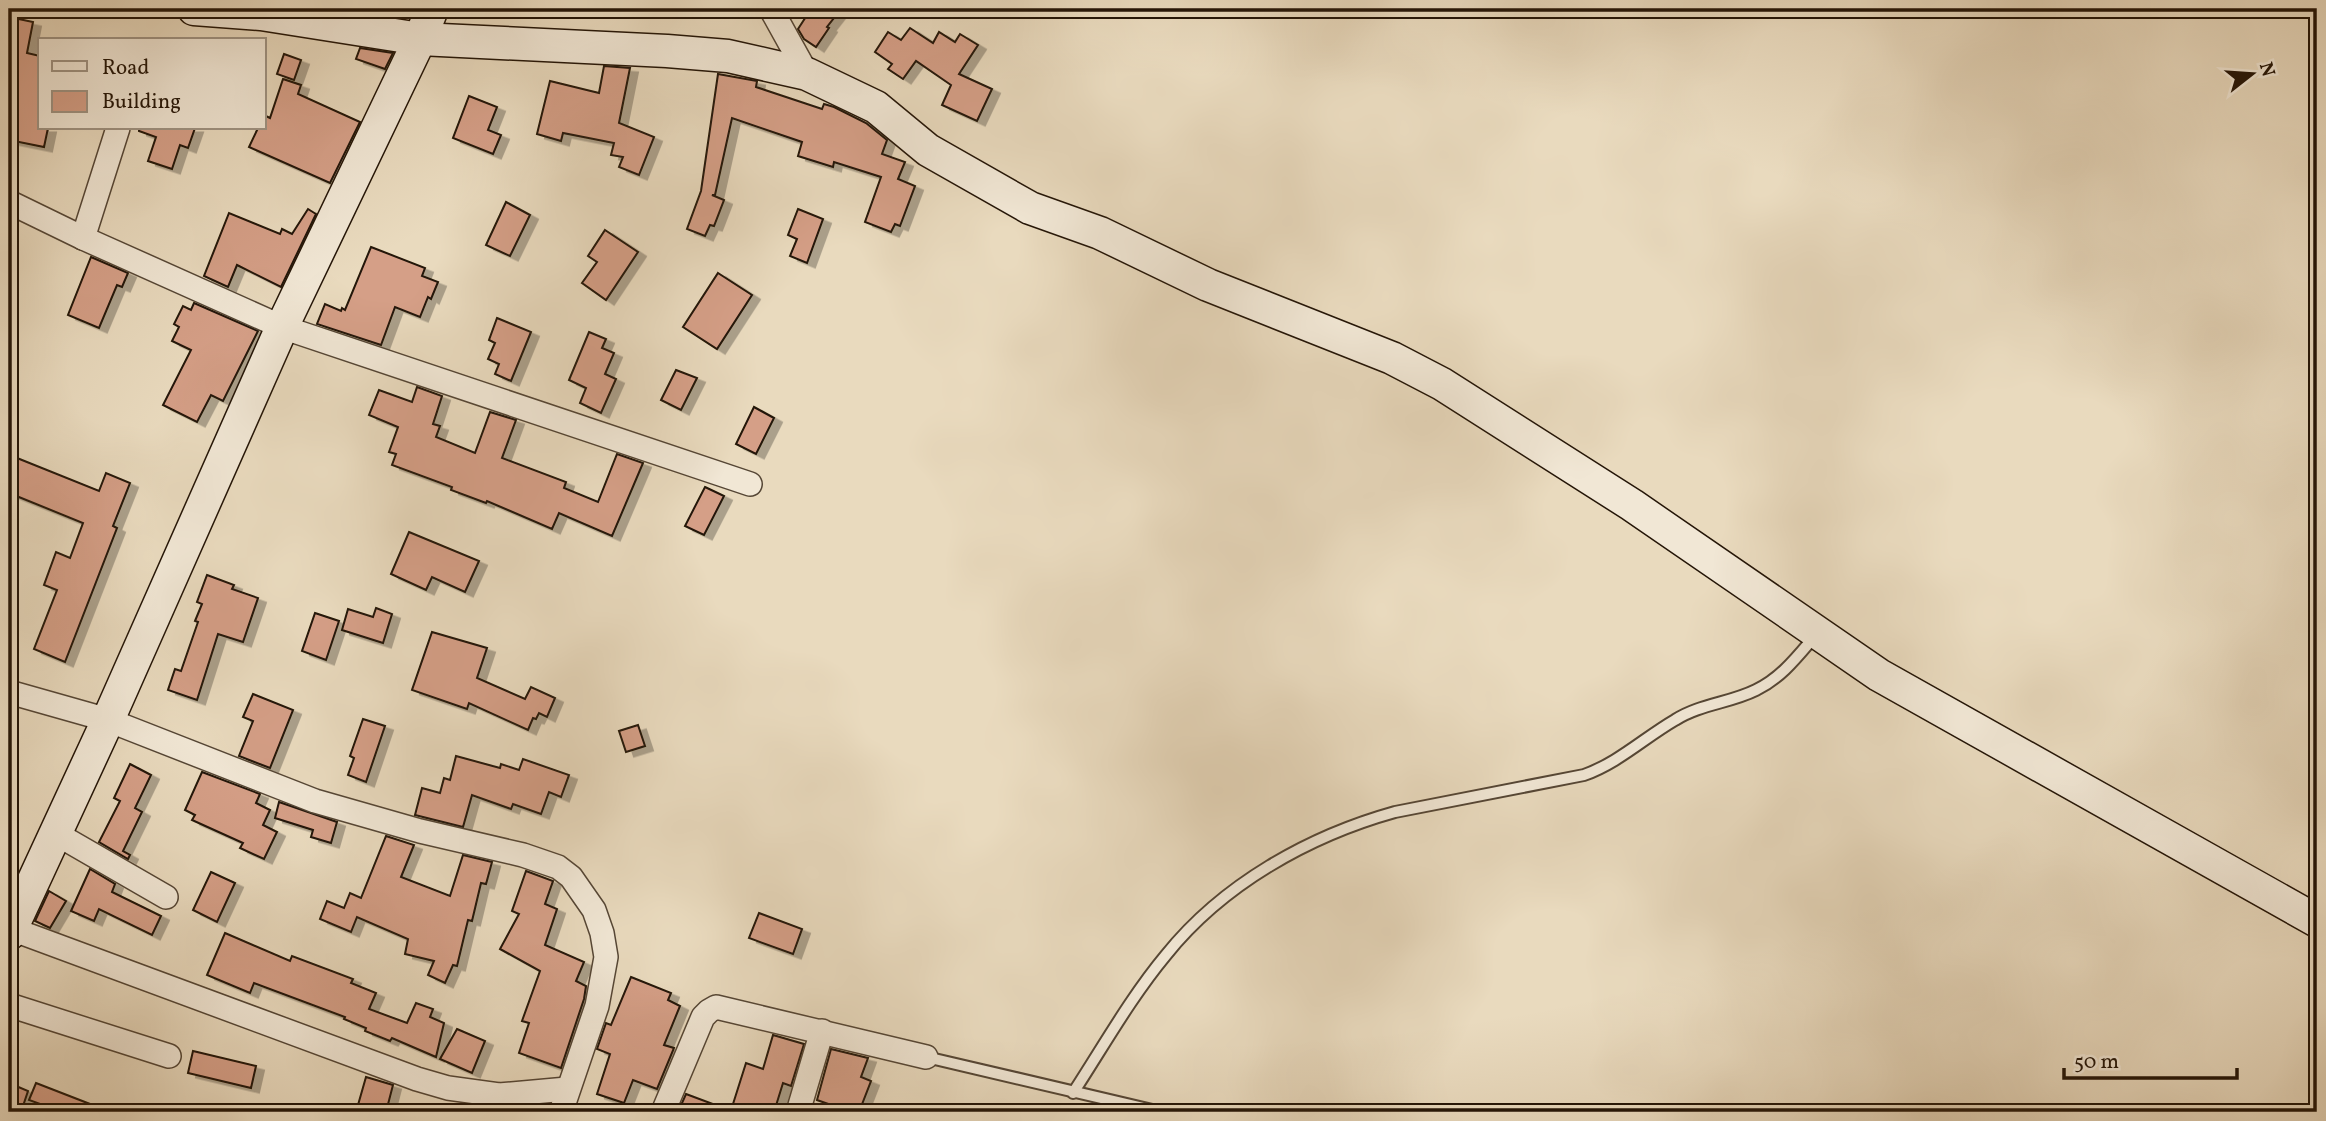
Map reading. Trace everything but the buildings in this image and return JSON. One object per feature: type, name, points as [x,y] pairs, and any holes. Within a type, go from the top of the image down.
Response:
[{"type":"street","points":[[194,9],[261,14],[420,39],[728,56],[807,74],[876,107],[928,150],[1030,208],[1100,233],[1208,285],[1392,358],[1442,384],[1632,505],[1879,675],[2317,921]]},
{"type":"street","points":[[432,9],[282,327],[108,720],[9,930],[448,1088],[499,1095],[567,1089]]},
{"type":"street","points":[[771,9],[807,74]]},
{"type":"street","points":[[83,238],[117,130]]},
{"type":"street","points":[[9,202],[282,327],[750,484]]},
{"type":"street","points":[[9,692],[108,720],[315,801],[394,825],[558,867],[571,877],[594,910],[606,957],[597,1006],[561,1112]]},
{"type":"street","points":[[55,833],[166,897]]},
{"type":"street","points":[[9,1005],[169,1056]]},
{"type":"street","points":[[663,1112],[703,1017],[709,1011],[722,1007],[926,1057]]},
{"type":"street","points":[[798,1112],[821,1031]]},
{"type":"lane","points":[[1073,1093],[1166,954],[1206,914],[1252,877],[1284,858],[1368,820],[1395,812],[1584,775],[1600,769],[1677,719],[1702,707],[1755,691],[1772,681],[1790,665],[1817,633]]},
{"type":"lane","points":[[926,1057],[1161,1112]]}]
